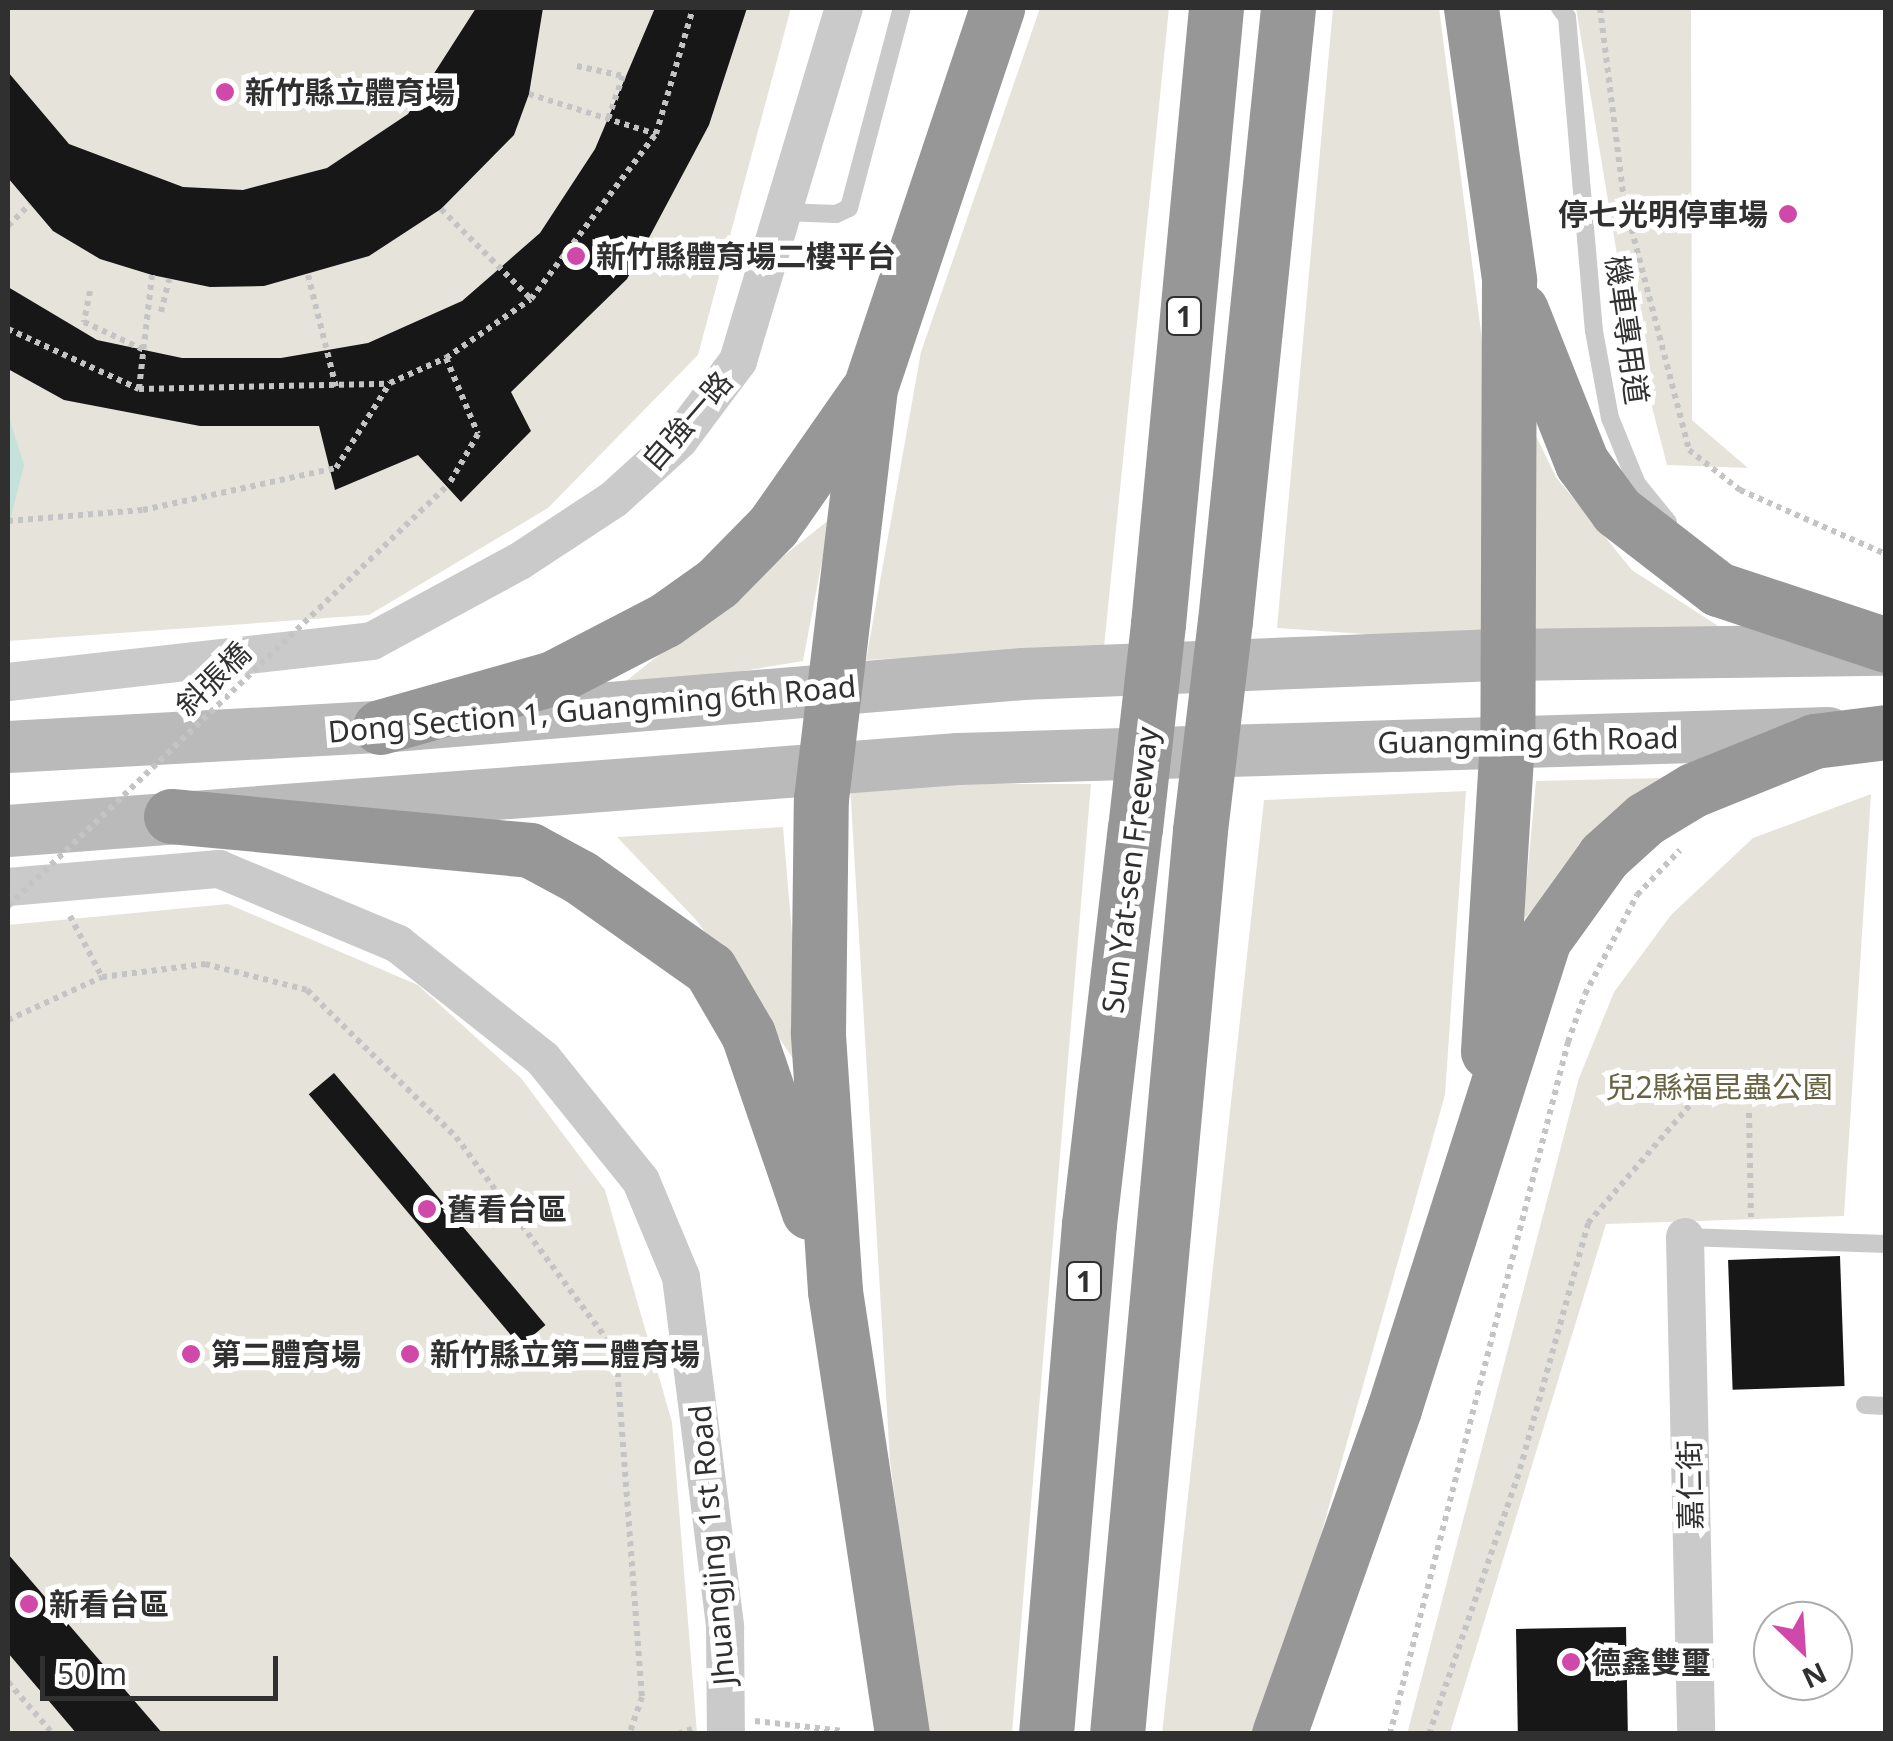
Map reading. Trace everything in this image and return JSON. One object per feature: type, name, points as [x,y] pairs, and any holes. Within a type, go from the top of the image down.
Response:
[{"type":"highway","points":[[902,1734],[834,1291],[818,1032],[825,771],[870,388],[996,8]]},
{"type":"highway","name":"Sun Yat-sen Freeway","points":[[1046,1734],[1088,1224],[1135,829],[1168,646],[1216,8]]},
{"type":"highway","points":[[1117,1734],[1200,830],[1288,8]]},
{"type":"highway","points":[[1472,8],[1509,280],[1503,655],[1506,740],[1484,1114]]},
{"type":"highway","points":[[1509,280],[1582,464],[1618,511],[1718,589],[1886,648]]},
{"type":"highway","points":[[380,727],[553,678],[666,620],[717,583],[774,526],[870,388]]},
{"type":"highway","points":[[1279,1734],[1444,1260],[1484,1114],[1543,941],[1604,856],[1645,819],[1756,762],[1814,741],[1886,732]]},
{"type":"highway","points":[[171,816],[530,850],[653,925],[710,969],[748,1034],[834,1291]]},
{"type":"main road","points":[[1168,646],[1503,655],[1886,648]]},
{"type":"main road","name":"Dong Section 1, Guangming 6th Road","points":[[8,747],[380,727],[834,690],[1168,646]]},
{"type":"main road","name":"Guangming 6th Road","points":[[825,771],[1170,750],[1886,732]]},
{"type":"main road","points":[[8,830],[825,771]]},
{"type":"street","name":"自強一路","points":[[8,682],[372,641],[552,541],[614,500],[678,440],[738,361],[844,8]]},
{"type":"street","name":"Jhuangjing 1st Road","points":[[8,887],[219,869],[398,944],[542,1059],[641,1181],[681,1277],[698,1379],[735,1727]]},
{"type":"street","name":"嘉仁街","points":[[1685,1237],[1696,1734]]},
{"type":"lane","points":[[784,212],[836,214],[849,208],[902,8]]},
{"type":"lane","name":"機車專用道","points":[[1560,8],[1568,36],[1594,331],[1610,418],[1637,484],[1680,537],[1754,588],[1788,604],[1886,620]]},
{"type":"lane","points":[[1685,1237],[1886,1244]]},
{"type":"lane","points":[[1865,1405],[1886,1406]]},
{"type":"path","points":[[8,329],[139,389],[390,384],[446,358],[531,300],[656,134],[694,8]]},
{"type":"path","points":[[1600,8],[1624,200],[1689,450],[1740,490],[1886,554]]},
{"type":"path","points":[[576,66],[623,76],[608,119]]},
{"type":"path","points":[[529,94],[656,134]]},
{"type":"path","points":[[8,226],[30,204]]},
{"type":"path","points":[[441,209],[531,300]]},
{"type":"path","points":[[308,274],[336,387]]},
{"type":"path","points":[[139,389],[152,275]]},
{"type":"path","points":[[162,312],[168,279]]},
{"type":"path","points":[[90,291],[84,322],[144,350]]},
{"type":"path","name":"斜張橋","points":[[8,906],[449,484],[478,434],[446,358]]},
{"type":"path","points":[[8,521],[143,510],[336,468],[390,384]]},
{"type":"path","points":[[1390,1734],[1568,1042],[1585,994],[1638,895],[1694,841]]},
{"type":"path","points":[[62,900],[102,976]]},
{"type":"path","points":[[8,1020],[102,976],[205,964],[307,990],[456,1137],[616,1352],[642,1697],[629,1734]]},
{"type":"path","points":[[1428,1734],[1520,1469],[1588,1223],[1694,1100]]},
{"type":"path","points":[[1749,1113],[1752,1240]]},
{"type":"path","points":[[8,1682],[53,1734]]},
{"type":"path","points":[[735,1727],[843,1732]]},
{"type":"green space","points":[[8,8],[791,8],[698,355],[548,508],[369,615],[8,641]]},
{"type":"green space","points":[[1040,8],[1169,8],[1104,647],[866,660],[921,352]]},
{"type":"green space","points":[[1333,8],[1439,8],[1483,347],[1495,643],[1277,628]]},
{"type":"green space","points":[[1576,8],[1691,8],[1692,420],[1748,468],[1667,465],[1625,303]]},
{"type":"green space","points":[[1521,405],[1556,477],[1632,570],[1732,635],[1522,633]]},
{"type":"green space","points":[[830,519],[803,661],[611,693]]},
{"type":"green space","points":[[1660,778],[1523,920],[1536,781]]},
{"type":"green space","points":[[850,784],[1091,784],[1012,1733],[926,1733],[890,1461]]},
{"type":"green space","points":[[1466,791],[1445,1095],[1265,1733],[1162,1734],[1264,800]]},
{"type":"green space","name":"兒2縣福昆蟲公園","points":[[1871,794],[1844,1216],[1606,1224],[1450,1733],[1407,1734],[1579,1078],[1614,992],[1671,915],[1753,838]]},
{"type":"green space","points":[[783,827],[804,1074],[697,921],[617,837]]},
{"type":"green space","points":[[228,904],[418,985],[521,1078],[605,1190],[672,1422],[697,1733],[8,1734],[8,925]]},
{"type":"shaded area","points":[[8,414],[24,465],[8,529]]},
{"type":"building","name":"新竹縣立體育場","points":[[476,8],[543,8],[529,94],[514,135],[441,209],[369,256],[264,286],[210,287],[152,275],[100,259],[53,231],[8,178],[8,72],[69,144],[183,187],[243,190],[327,168],[408,114]]},
{"type":"building","name":"新竹縣體育場二樓平台","points":[[655,8],[747,8],[709,125],[627,279],[511,392],[531,431],[461,502],[418,455],[335,490],[319,426],[200,426],[64,400],[8,369],[8,287],[97,340],[182,358],[281,358],[368,343],[462,301],[540,233],[595,149]]},
{"type":"building","name":"舊看台區","points":[[334,1073],[545,1325],[520,1346],[309,1094]]},
{"type":"building","points":[[1840,1256],[1845,1386],[1733,1390],[1728,1260]]},
{"type":"building","name":"新看台區","points":[[8,1554],[163,1734],[77,1734],[8,1653]]},
{"type":"building","name":"德鑫雙璽","points":[[1626,1627],[1628,1734],[1518,1734],[1516,1629]]},
{"type":"place","name":"新竹縣立體育場","points":[[225,92]]},
{"type":"place","name":"停七光明停車場","points":[[1788,214]]},
{"type":"place","name":"新竹縣體育場二樓平台","points":[[576,256]]},
{"type":"place","name":"舊看台區","points":[[427,1209]]},
{"type":"place","name":"第二體育場","points":[[191,1354]]},
{"type":"place","name":"新竹縣立第二體育場","points":[[410,1354]]},
{"type":"place","name":"新看台區","points":[[29,1604]]},
{"type":"place","name":"德鑫雙璽","points":[[1571,1662]]}]
